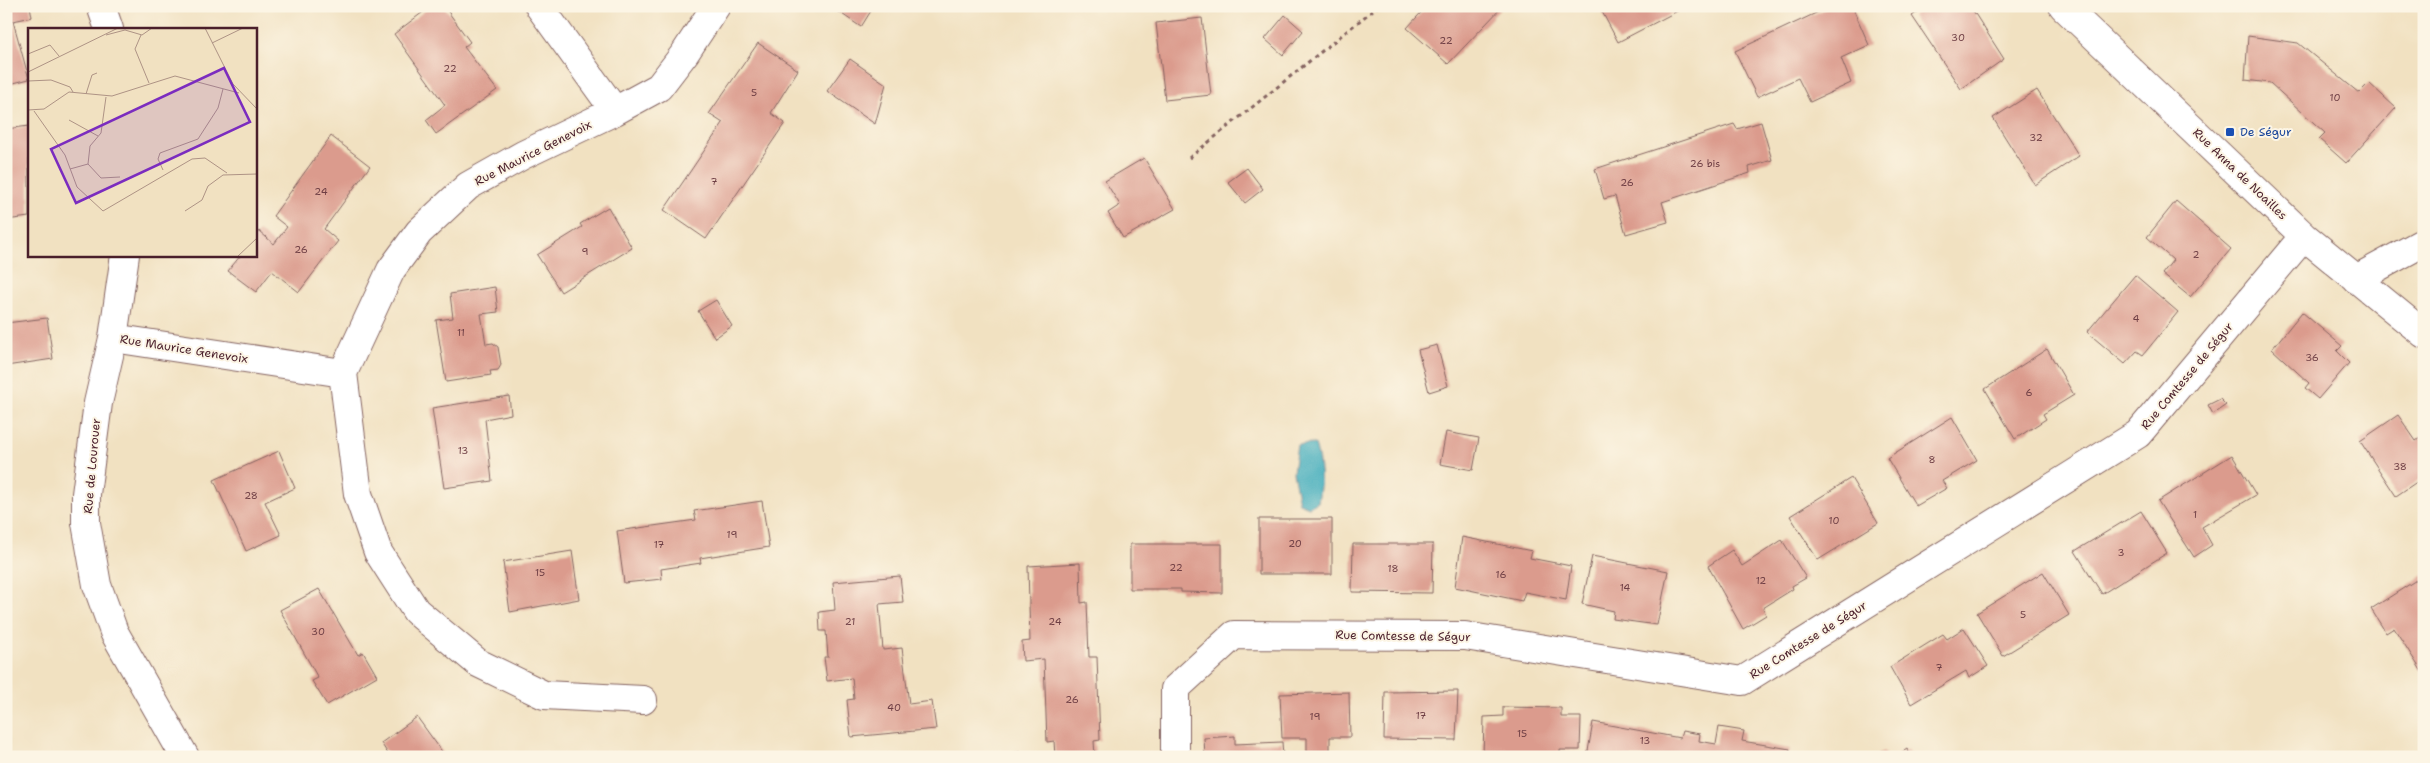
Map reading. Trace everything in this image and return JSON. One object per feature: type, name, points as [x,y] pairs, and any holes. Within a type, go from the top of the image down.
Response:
[{"type":"street","points":[[101,6],[108,28]]},
{"type":"street","points":[[538,6],[615,111]]},
{"type":"street","name":"Rue Maurice Genevoix","points":[[113,338],[343,373],[391,270],[419,232],[468,186],[523,155],[615,111],[659,86],[685,53],[716,6]]},
{"type":"street","name":"Rue Anna de Noailles","points":[[2063,6],[2304,236],[2424,334]]},
{"type":"street","name":"Rue Comtesse de Ségur","points":[[1175,757],[1175,689],[1234,635],[1465,636],[1742,681],[2138,434],[2304,236]]},
{"type":"street","points":[[2356,279],[2424,242]]},
{"type":"street","name":"Rue de Lourouer","points":[[125,256],[113,338],[98,404],[86,494],[86,524],[97,585],[114,632],[185,757]]},
{"type":"street","points":[[343,373],[358,494],[378,552],[416,611],[478,663],[544,695],[643,700]]},
{"type":"path","points":[[1189,158],[1378,6]]},
{"type":"water","points":[[1315,444],[1320,467],[1320,486],[1318,502],[1309,507],[1299,503],[1293,472],[1297,445]]},
{"type":"building","points":[[6,6],[30,6],[32,17],[13,21],[28,79],[6,85]]},
{"type":"building","points":[[431,6],[444,6],[470,42],[464,47],[497,90],[436,134],[426,120],[445,105],[394,34]]},
{"type":"building","points":[[830,6],[874,6],[861,27]]},
{"type":"building","points":[[1427,6],[1503,6],[1448,64],[1407,28]]},
{"type":"building","points":[[1599,6],[1687,6],[1618,42]]},
{"type":"building","points":[[1831,6],[1852,6],[1869,45],[1841,58],[1851,83],[1810,102],[1798,78],[1757,97],[1735,51]]},
{"type":"building","points":[[1926,6],[1970,6],[2004,59],[1961,89],[1912,16]]},
{"type":"building","points":[[2271,6],[2289,6],[2289,9],[2271,8]]},
{"type":"building","points":[[1285,15],[1303,31],[1283,55],[1265,39]]},
{"type":"building","points":[[1202,18],[1211,95],[1165,100],[1156,23]]},
{"type":"building","points":[[2248,36],[2298,43],[2359,93],[2369,83],[2396,108],[2346,163],[2319,139],[2325,133],[2270,83],[2245,80]]},
{"type":"building","points":[[758,43],[798,70],[771,113],[785,123],[706,239],[664,210],[723,123],[709,114]]},
{"type":"building","points":[[850,59],[886,84],[875,124],[827,91]]},
{"type":"building","points":[[2037,90],[2079,156],[2035,185],[1993,118]]},
{"type":"building","points":[[1761,122],[1772,160],[1749,167],[1750,173],[1662,202],[1668,222],[1626,234],[1615,196],[1604,199],[1595,169],[1734,124],[1737,129]]},
{"type":"building","points":[[28,126],[28,217],[6,220],[6,129]]},
{"type":"building","points":[[331,136],[370,166],[324,229],[338,241],[299,292],[272,271],[256,292],[228,271],[240,256],[256,256],[256,235],[259,231],[274,244],[287,227],[273,216]]},
{"type":"building","points":[[1144,158],[1175,209],[1123,238],[1108,213],[1120,205],[1105,181]]},
{"type":"building","points":[[1247,168],[1263,189],[1245,203],[1228,182]]},
{"type":"building","points":[[2176,201],[2231,249],[2190,297],[2162,274],[2173,260],[2147,237]]},
{"type":"building","points":[[608,207],[632,248],[561,292],[537,255],[582,227],[580,224]]},
{"type":"building","points":[[2135,275],[2178,312],[2143,355],[2137,351],[2125,364],[2087,332]]},
{"type":"building","points":[[495,287],[498,312],[481,314],[486,344],[493,343],[498,347],[501,365],[498,370],[490,371],[491,375],[446,382],[436,320],[453,318],[450,294]]},
{"type":"building","points":[[716,300],[732,326],[715,338],[698,311]]},
{"type":"building","points":[[2302,312],[2342,346],[2337,351],[2349,363],[2318,399],[2305,388],[2309,383],[2272,349]]},
{"type":"building","points":[[47,318],[53,359],[6,366],[6,323]]},
{"type":"building","points":[[1437,345],[1448,386],[1429,392],[1418,350]]},
{"type":"building","points":[[2047,349],[2074,395],[2043,414],[2046,419],[2015,439],[1985,389]]},
{"type":"building","points":[[509,396],[511,414],[485,419],[492,481],[444,488],[432,408]]},
{"type":"building","points":[[2220,399],[2226,405],[2213,414],[2208,405]]},
{"type":"building","points":[[2398,415],[2416,441],[2424,435],[2424,477],[2396,496],[2360,441]]},
{"type":"building","points":[[1952,417],[1977,460],[1942,481],[1947,488],[1916,506],[1887,458]]},
{"type":"building","points":[[1446,432],[1479,438],[1473,470],[1440,464]]},
{"type":"building","points":[[279,451],[295,488],[265,502],[281,535],[246,551],[214,480]]},
{"type":"building","points":[[2232,455],[2256,495],[2202,527],[2212,545],[2194,557],[2158,501]]},
{"type":"building","points":[[1851,478],[1878,523],[1818,560],[1790,516]]},
{"type":"building","points":[[762,501],[769,547],[700,558],[701,563],[661,569],[662,579],[624,583],[617,531],[696,520],[694,511]]},
{"type":"building","points":[[2141,511],[2167,553],[2102,594],[2075,551]]},
{"type":"building","points":[[1259,519],[1332,519],[1332,574],[1259,574]]},
{"type":"building","points":[[1462,537],[1532,551],[1530,558],[1571,566],[1566,600],[1525,592],[1522,601],[1455,587]]},
{"type":"building","points":[[1782,540],[1806,578],[1792,586],[1793,589],[1763,608],[1766,615],[1743,629],[1708,566],[1732,550],[1742,566]]},
{"type":"building","points":[[1130,544],[1222,544],[1222,593],[1181,592],[1181,589],[1130,589]]},
{"type":"building","points":[[1353,544],[1433,544],[1432,593],[1352,592]]},
{"type":"building","points":[[572,551],[579,599],[510,612],[503,562]]},
{"type":"building","points":[[1592,556],[1668,571],[1657,625],[1613,619],[1614,611],[1582,604]]},
{"type":"building","points":[[1080,563],[1081,603],[1087,602],[1089,657],[1097,657],[1100,740],[1094,741],[1095,757],[1055,757],[1054,741],[1047,742],[1044,659],[1023,661],[1022,642],[1030,641],[1028,566]]},
{"type":"building","points":[[2043,572],[2069,615],[2003,656],[1977,613]]},
{"type":"building","points":[[2424,575],[2424,675],[2394,628],[2386,633],[2371,609]]},
{"type":"building","points":[[900,576],[903,602],[879,604],[883,650],[902,648],[909,704],[932,701],[936,729],[851,737],[847,700],[854,699],[852,678],[827,681],[824,657],[828,657],[826,631],[820,631],[819,612],[835,610],[833,582]]},
{"type":"building","points":[[319,589],[358,655],[363,652],[377,676],[327,705],[312,681],[318,678],[280,610]]},
{"type":"building","points":[[1964,628],[1988,666],[1969,678],[1966,671],[1911,704],[1890,667],[1943,634],[1947,639]]},
{"type":"building","points":[[1458,691],[1456,740],[1384,739],[1385,692]]},
{"type":"building","points":[[1349,692],[1350,737],[1330,737],[1330,755],[1307,755],[1307,738],[1282,738],[1280,694]]},
{"type":"building","points":[[1503,707],[1561,708],[1561,717],[1581,717],[1580,750],[1560,750],[1560,757],[1483,757],[1484,717],[1503,716]]},
{"type":"building","points":[[417,717],[446,757],[390,757],[381,743]]},
{"type":"building","points":[[1593,722],[1680,738],[1682,731],[1700,734],[1699,741],[1716,744],[1719,727],[1744,731],[1742,741],[1790,749],[1788,757],[1587,757]]},
{"type":"building","points":[[1235,736],[1235,744],[1282,742],[1283,757],[1205,757],[1204,738]]},
{"type":"building","points":[[1907,749],[1912,757],[1895,757]]},
{"type":"building","points":[[1883,751],[1887,757],[1874,757]]},
{"type":"building","points":[[1021,752],[1021,757],[993,757],[992,754]]},
{"type":"place","name":"De Ségur","points":[[2230,132]]}]
